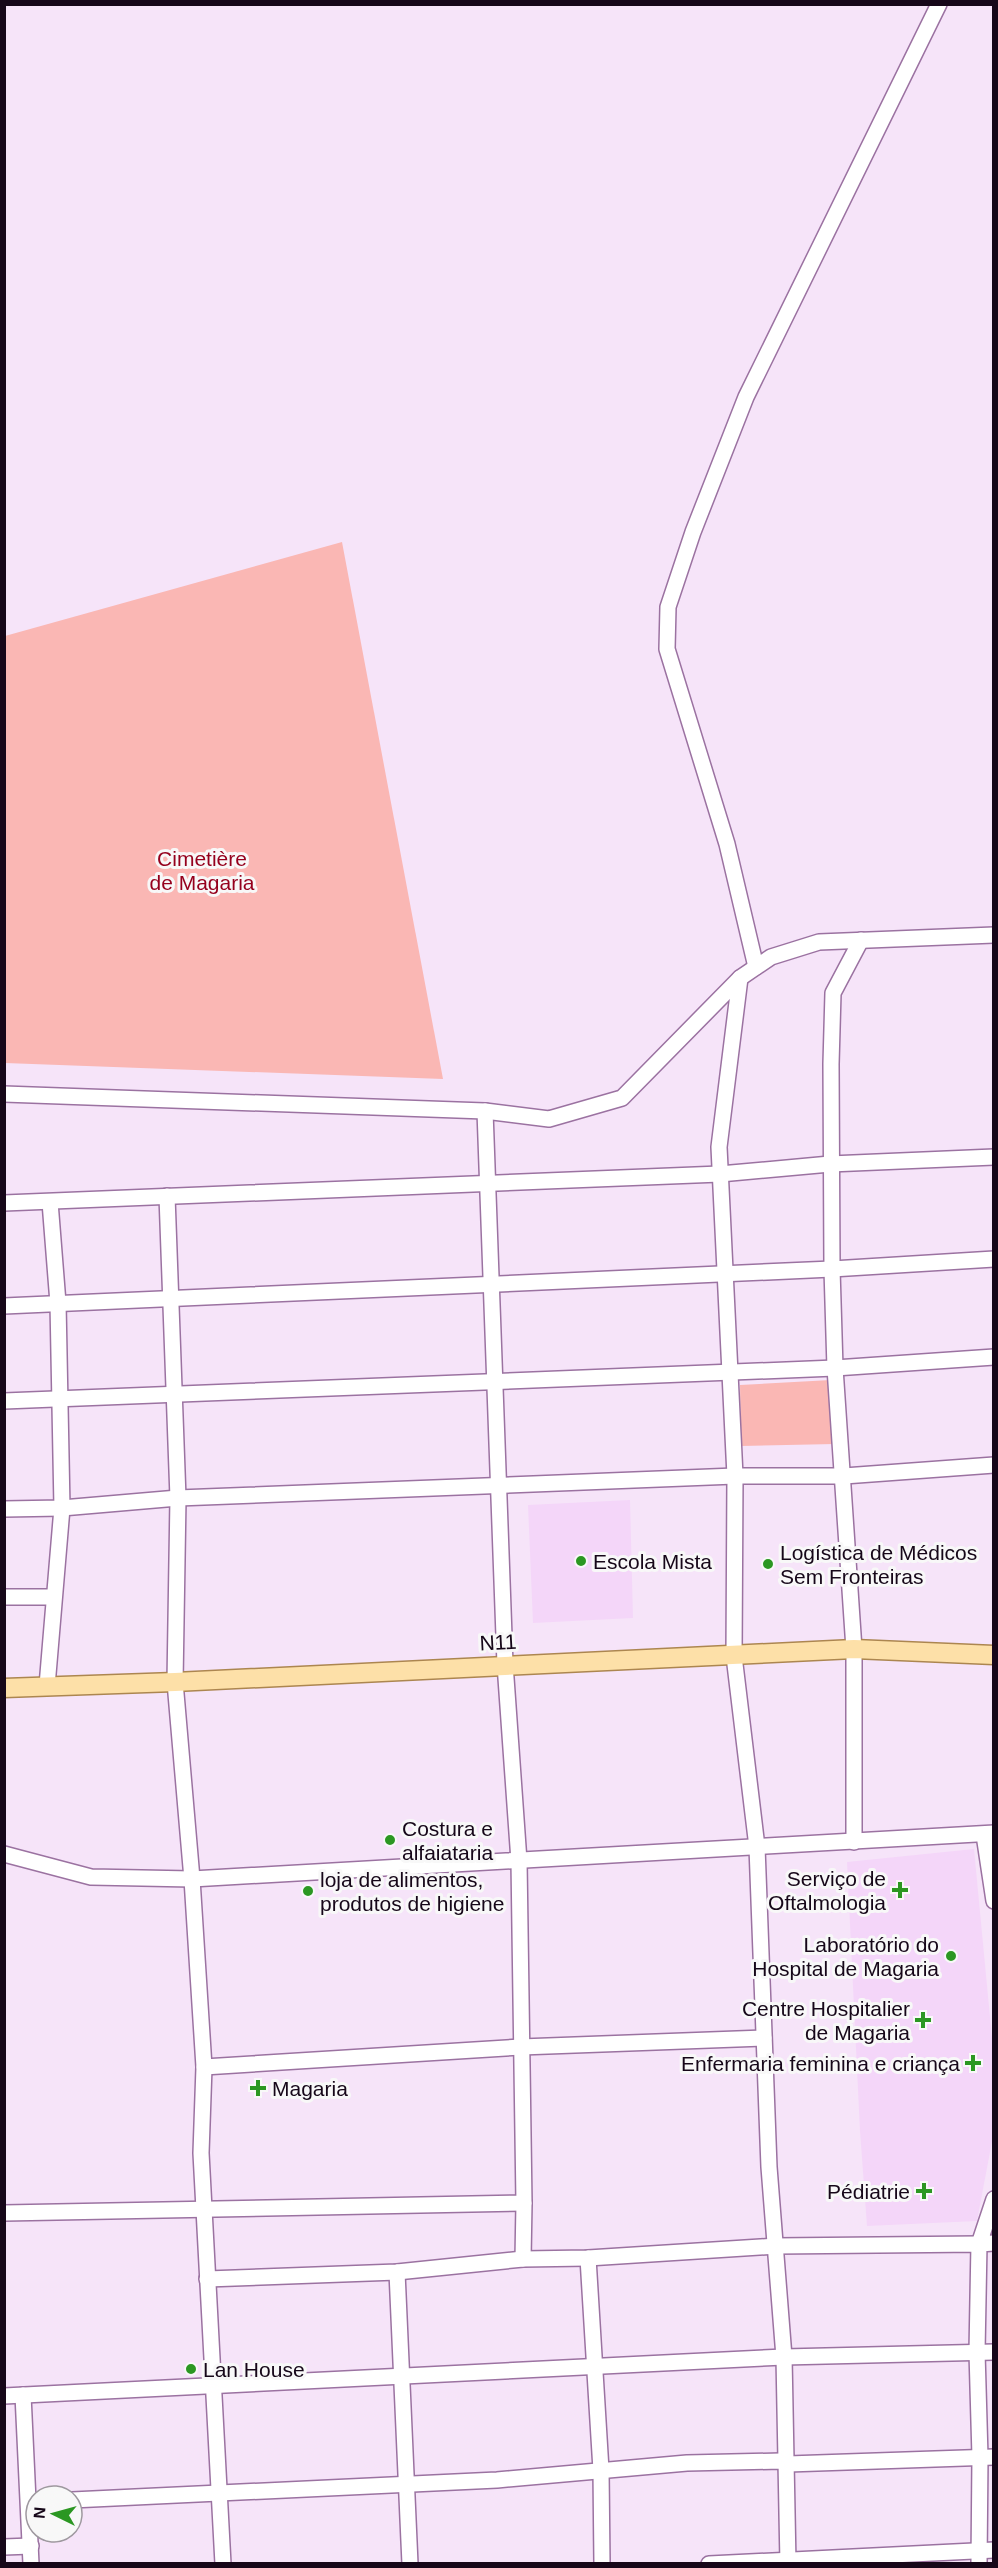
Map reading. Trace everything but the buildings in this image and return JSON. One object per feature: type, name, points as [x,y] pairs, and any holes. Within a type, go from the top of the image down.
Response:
[{"type":"main road","name":"N11","points":[[4,1688],[175,1682],[505,1664],[734,1656],[855,1649],[993,1656]]},
{"type":"street","points":[[756,967],[727,844],[667,649],[668,607],[693,532],[746,398],[939,4]]},
{"type":"street","points":[[4,1094],[485,1111],[549,1119],[622,1098],[740,978],[771,957],[819,942],[993,935]]},
{"type":"street","points":[[854,1842],[855,1649],[835,1368],[830,1164],[832,993],[861,940]]},
{"type":"street","points":[[740,978],[719,1147],[735,1476],[734,1656],[757,1847],[769,2168],[784,2357],[788,2464],[788,2561]]},
{"type":"street","points":[[485,1111],[505,1664],[519,1861],[523,2259]]},
{"type":"street","points":[[4,1203],[720,1174],[830,1164],[993,1157]]},
{"type":"street","points":[[167,1196],[178,1498],[175,1682],[192,1879],[204,2067],[201,2153],[223,2564]]},
{"type":"street","points":[[47,1686],[62,1508],[57,1304],[50,1202]]},
{"type":"street","points":[[4,1306],[832,1269],[993,1259]]},
{"type":"street","points":[[4,1401],[835,1368],[993,1358]]},
{"type":"street","points":[[4,1509],[62,1508],[178,1498],[500,1485],[735,1476],[844,1476],[993,1466]]},
{"type":"street","points":[[4,1597],[53,1597]]},
{"type":"street","points":[[4,1854],[91,1877],[192,1879],[989,1834],[993,1901]]},
{"type":"street","points":[[204,2067],[521,2047],[764,2038]]},
{"type":"street","points":[[709,2564],[984,2555],[987,2457],[976,2352],[986,2244],[993,2199]]},
{"type":"street","points":[[4,2213],[524,2203]]},
{"type":"street","points":[[207,2279],[397,2272],[523,2259],[588,2258],[776,2246],[986,2244]]},
{"type":"street","points":[[588,2258],[601,2470],[602,2564]]},
{"type":"street","points":[[397,2272],[410,2564]]},
{"type":"street","points":[[4,2396],[402,2378],[784,2357],[993,2352]]},
{"type":"street","points":[[23,2395],[31,2484]]},
{"type":"street","points":[[84,2499],[497,2480],[687,2463],[781,2461],[788,2464],[987,2457]]},
{"type":"street","points":[[4,2547],[31,2546],[32,2564]]},
{"type":"shaded area","name":"Escola Mista","points":[[630,1500],[633,1618],[533,1623],[528,1505]]},
{"type":"shaded area","name":"Centre Hospitalier de Magaria","points":[[974,1849],[994,2059],[993,2136],[977,2221],[867,2226],[847,1862]]},
{"type":"green space","name":"Cimetière de Magaria","points":[[342,542],[443,1079],[5,1063],[5,636]]},
{"type":"green space","points":[[831,1380],[835,1444],[741,1446],[740,1385]]},
{"type":"place","name":"Escola Mista","points":[[581,1561]]},
{"type":"place","name":"Logística de Médicos Sem Fronteiras","points":[[768,1564]]},
{"type":"place","name":"Costura e alfaiataria","points":[[390,1840]]},
{"type":"place","name":"Serviço de Oftalmologia","points":[[900,1890]]},
{"type":"place","name":"loja de alimentos, produtos de higiene","points":[[308,1891]]},
{"type":"place","name":"Laboratório do Hospital de Magaria","points":[[951,1956]]},
{"type":"place","name":"Centre Hospitalier de Magaria","points":[[923,2020]]},
{"type":"place","name":"Enfermaria feminina e criança","points":[[973,2063]]},
{"type":"place","name":"Magaria","points":[[258,2088]]},
{"type":"place","name":"Pédiatrie","points":[[924,2191]]},
{"type":"place","name":"Lan House","points":[[191,2369]]}]
